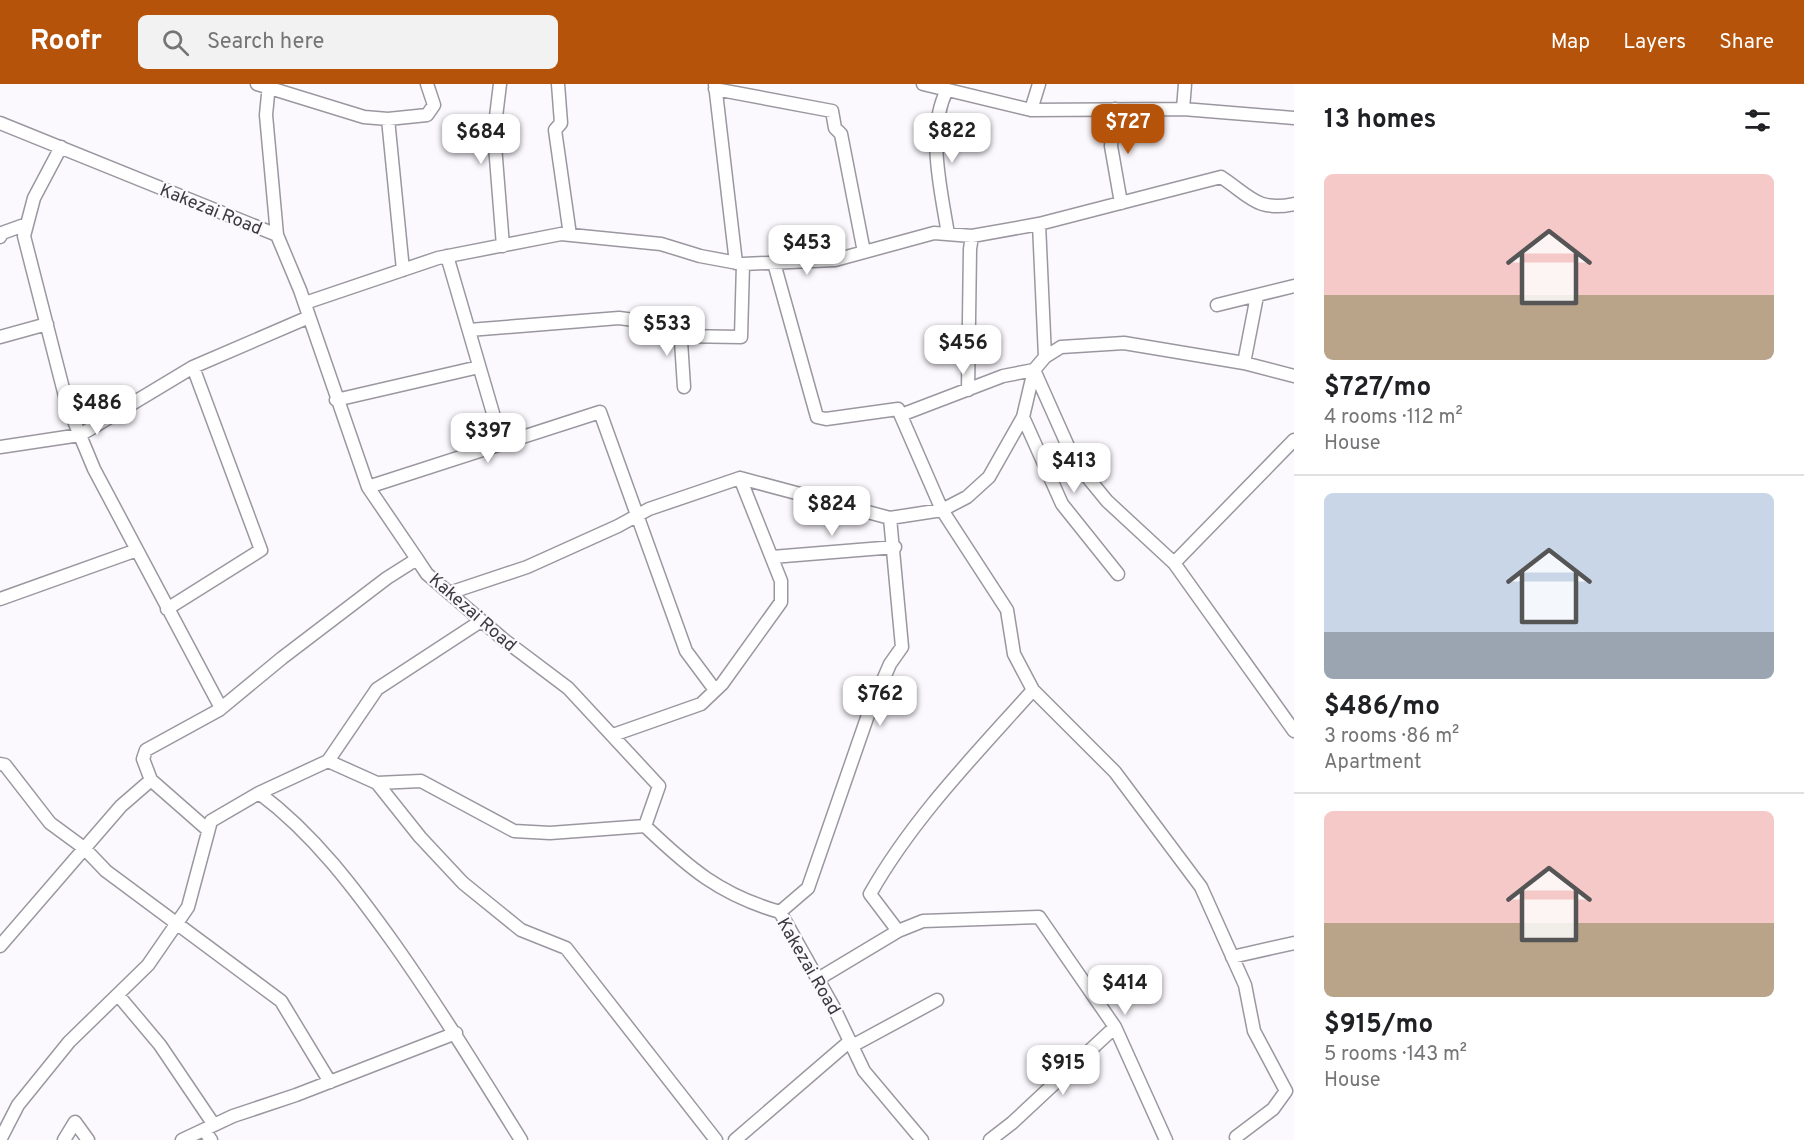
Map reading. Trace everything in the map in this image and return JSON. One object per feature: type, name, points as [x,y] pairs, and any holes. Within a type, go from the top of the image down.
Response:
[{"type":"street","points":[[277,235],[265,86],[364,117],[388,119],[427,115],[434,105],[428,84]]},
{"type":"street","points":[[500,84],[494,133],[503,246]]},
{"type":"street","points":[[558,84],[561,123],[555,130],[570,235]]},
{"type":"street","points":[[922,84],[1031,110],[1183,109],[1294,118]]},
{"type":"street","points":[[1031,110],[1039,84]]},
{"type":"street","points":[[1183,109],[1185,84]]},
{"type":"street","points":[[680,336],[741,337],[740,263],[715,87],[832,111],[835,128],[841,134],[864,252]]},
{"type":"street","points":[[947,90],[941,102],[936,159],[948,234]]},
{"type":"street","points":[[1115,109],[1112,146],[1121,203]]},
{"type":"street","points":[[388,119],[404,270]]},
{"type":"street","name":"Kakezai Road","points":[[0,123],[277,235],[305,303],[336,400],[368,487],[417,559],[428,574],[481,621],[568,688],[659,786],[645,826],[692,870],[748,903],[780,912],[818,979],[864,1071],[922,1140]]},
{"type":"street","points":[[61,147],[34,198],[24,236],[67,404],[94,469],[221,708]]},
{"type":"street","points":[[305,303],[447,256],[561,234],[661,244],[700,256],[740,263],[835,260],[934,234],[972,236],[1039,225],[1221,177],[1245,196],[1272,208],[1294,204]]},
{"type":"street","points":[[0,237],[2,233],[27,224]]},
{"type":"street","points":[[1039,225],[1045,357]]},
{"type":"street","points":[[968,390],[972,236]]},
{"type":"street","points":[[447,256],[502,444]]},
{"type":"street","points":[[774,262],[817,417],[826,419],[898,409],[942,510],[1007,610],[1014,654],[1033,690],[1115,772],[1201,888],[1245,985],[1254,1031],[1286,1091],[1273,1109],[1234,1139]]},
{"type":"street","points":[[1217,305],[1294,286]]},
{"type":"street","points":[[1244,363],[1257,296]]},
{"type":"street","points":[[0,447],[80,435],[193,367],[309,317]]},
{"type":"street","points":[[469,330],[619,318],[680,326],[684,387]]},
{"type":"street","points":[[0,337],[46,324]]},
{"type":"street","points":[[449,593],[526,567],[649,509],[740,478],[890,518],[942,510],[967,497],[989,477],[1023,417],[1034,370],[1045,357],[1061,347],[1124,343],[1244,363],[1294,376]]},
{"type":"street","points":[[167,609],[261,550],[193,367]]},
{"type":"street","points":[[336,400],[479,367]]},
{"type":"street","points":[[901,415],[1003,376],[1034,370]]},
{"type":"street","points":[[1034,370],[1075,462],[1107,501],[1174,563],[1294,731]]},
{"type":"street","points":[[368,487],[600,412],[635,516],[686,651],[716,690]]},
{"type":"street","points":[[1023,417],[1062,504],[1118,574]]},
{"type":"street","points":[[1174,563],[1294,440]]},
{"type":"street","points":[[612,735],[701,704],[716,690],[781,602],[781,581],[740,478]]},
{"type":"street","points":[[780,912],[808,888],[868,715],[890,664],[902,647],[895,547],[890,518]]},
{"type":"street","points":[[772,557],[895,547]]},
{"type":"street","points":[[0,599],[137,550]]},
{"type":"street","points":[[208,830],[151,780],[143,759],[146,750],[221,708],[301,643],[387,578],[417,559]]},
{"type":"street","points":[[0,1140],[26,1096],[69,1042],[148,965],[188,907],[211,821],[259,793],[328,761],[377,689],[481,621]]},
{"type":"street","points":[[898,931],[870,894],[891,858],[964,767],[1033,690]]},
{"type":"street","points":[[328,761],[377,783],[421,781],[514,831],[550,833],[645,826]]},
{"type":"street","points":[[0,764],[5,765],[50,823],[84,848],[106,871],[281,1001],[330,1082]]},
{"type":"street","points":[[0,946],[121,806],[151,780]]},
{"type":"street","points":[[377,783],[420,837],[463,883],[521,930],[566,948],[716,1140]]},
{"type":"street","points":[[259,793],[286,813],[335,866],[456,1033],[521,1140]]},
{"type":"street","points":[[818,979],[898,931],[923,921],[1039,917],[1115,1027],[1166,1140]]},
{"type":"street","points":[[1232,957],[1294,943]]},
{"type":"street","points":[[118,995],[160,1045],[210,1132]]},
{"type":"street","points":[[735,1140],[851,1043],[937,1000]]},
{"type":"street","points":[[990,1140],[1012,1123],[1115,1027]]},
{"type":"street","points":[[182,1140],[210,1132],[456,1033]]},
{"type":"street","points":[[64,1140],[75,1122],[88,1140]]}]
